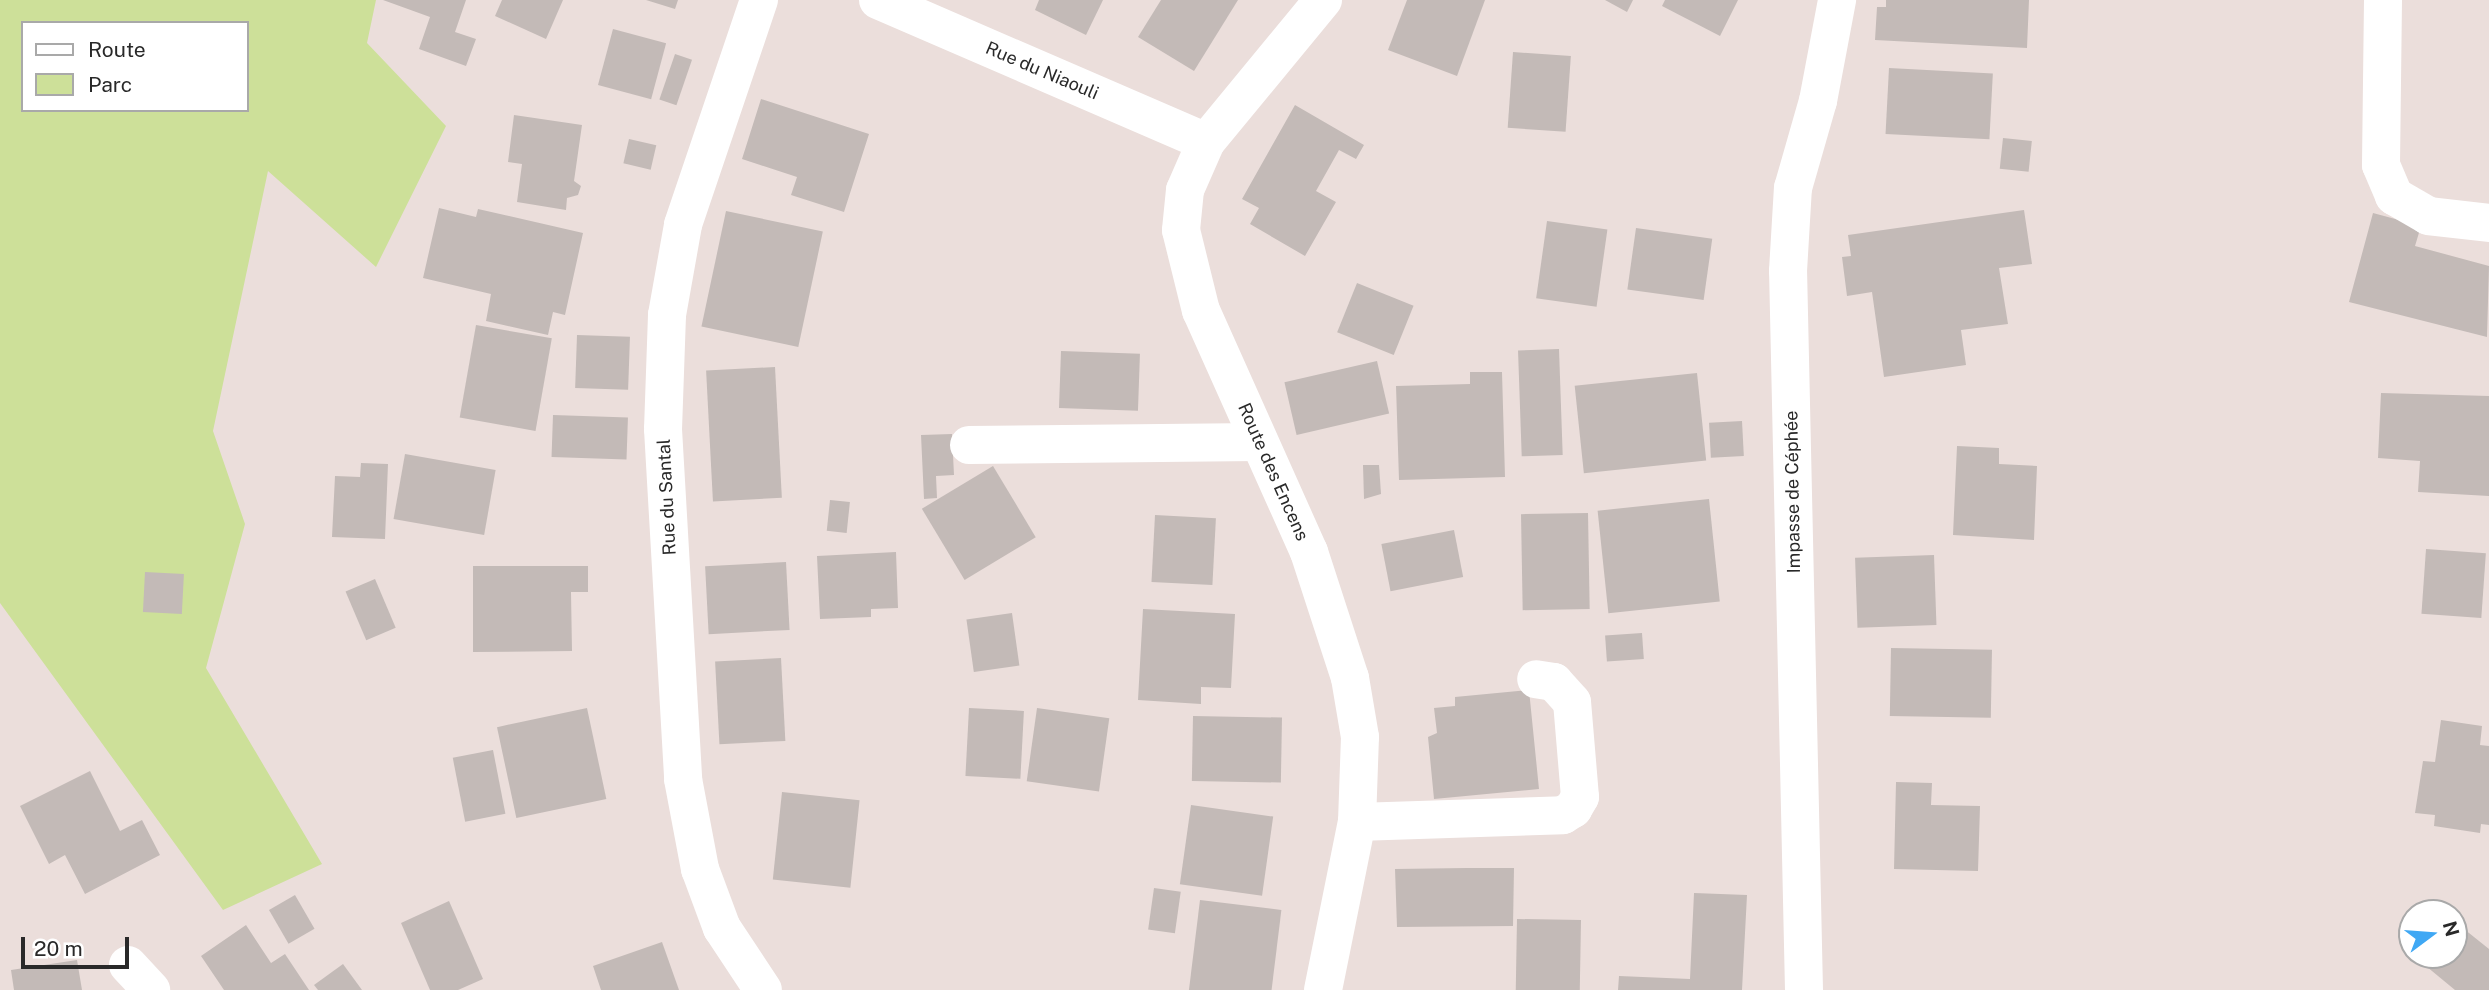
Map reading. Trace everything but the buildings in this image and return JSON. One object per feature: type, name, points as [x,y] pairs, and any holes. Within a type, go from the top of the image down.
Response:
[{"type":"street","name":"Rue du Santal","points":[[759,0],[683,225],[667,315],[663,429],[683,779],[700,869],[722,928],[763,990]]},
{"type":"street","name":"Rue du Niaouli","points":[[878,0],[1206,142]]},
{"type":"street","name":"Route des Encens","points":[[1323,0],[1206,142],[1185,190],[1181,230],[1187,268],[1258,442],[1309,552],[1350,678],[1360,737],[1357,822],[1323,990]]},
{"type":"street","name":"Impasse de Céphée","points":[[1804,990],[1788,271],[1793,188],[1818,101],[1837,0]]},
{"type":"street","points":[[2383,0],[2381,165],[2394,196],[2428,216],[2489,223]]},
{"type":"street","points":[[969,446],[1258,442]]},
{"type":"street","points":[[1357,822],[1563,815],[1573,809],[1580,797],[1572,702],[1553,682],[1536,680]]},
{"type":"green space","points":[[0,0],[376,0],[367,43],[446,126],[376,267],[268,171],[213,431],[245,524],[206,668],[322,864],[223,910],[0,603]]}]
